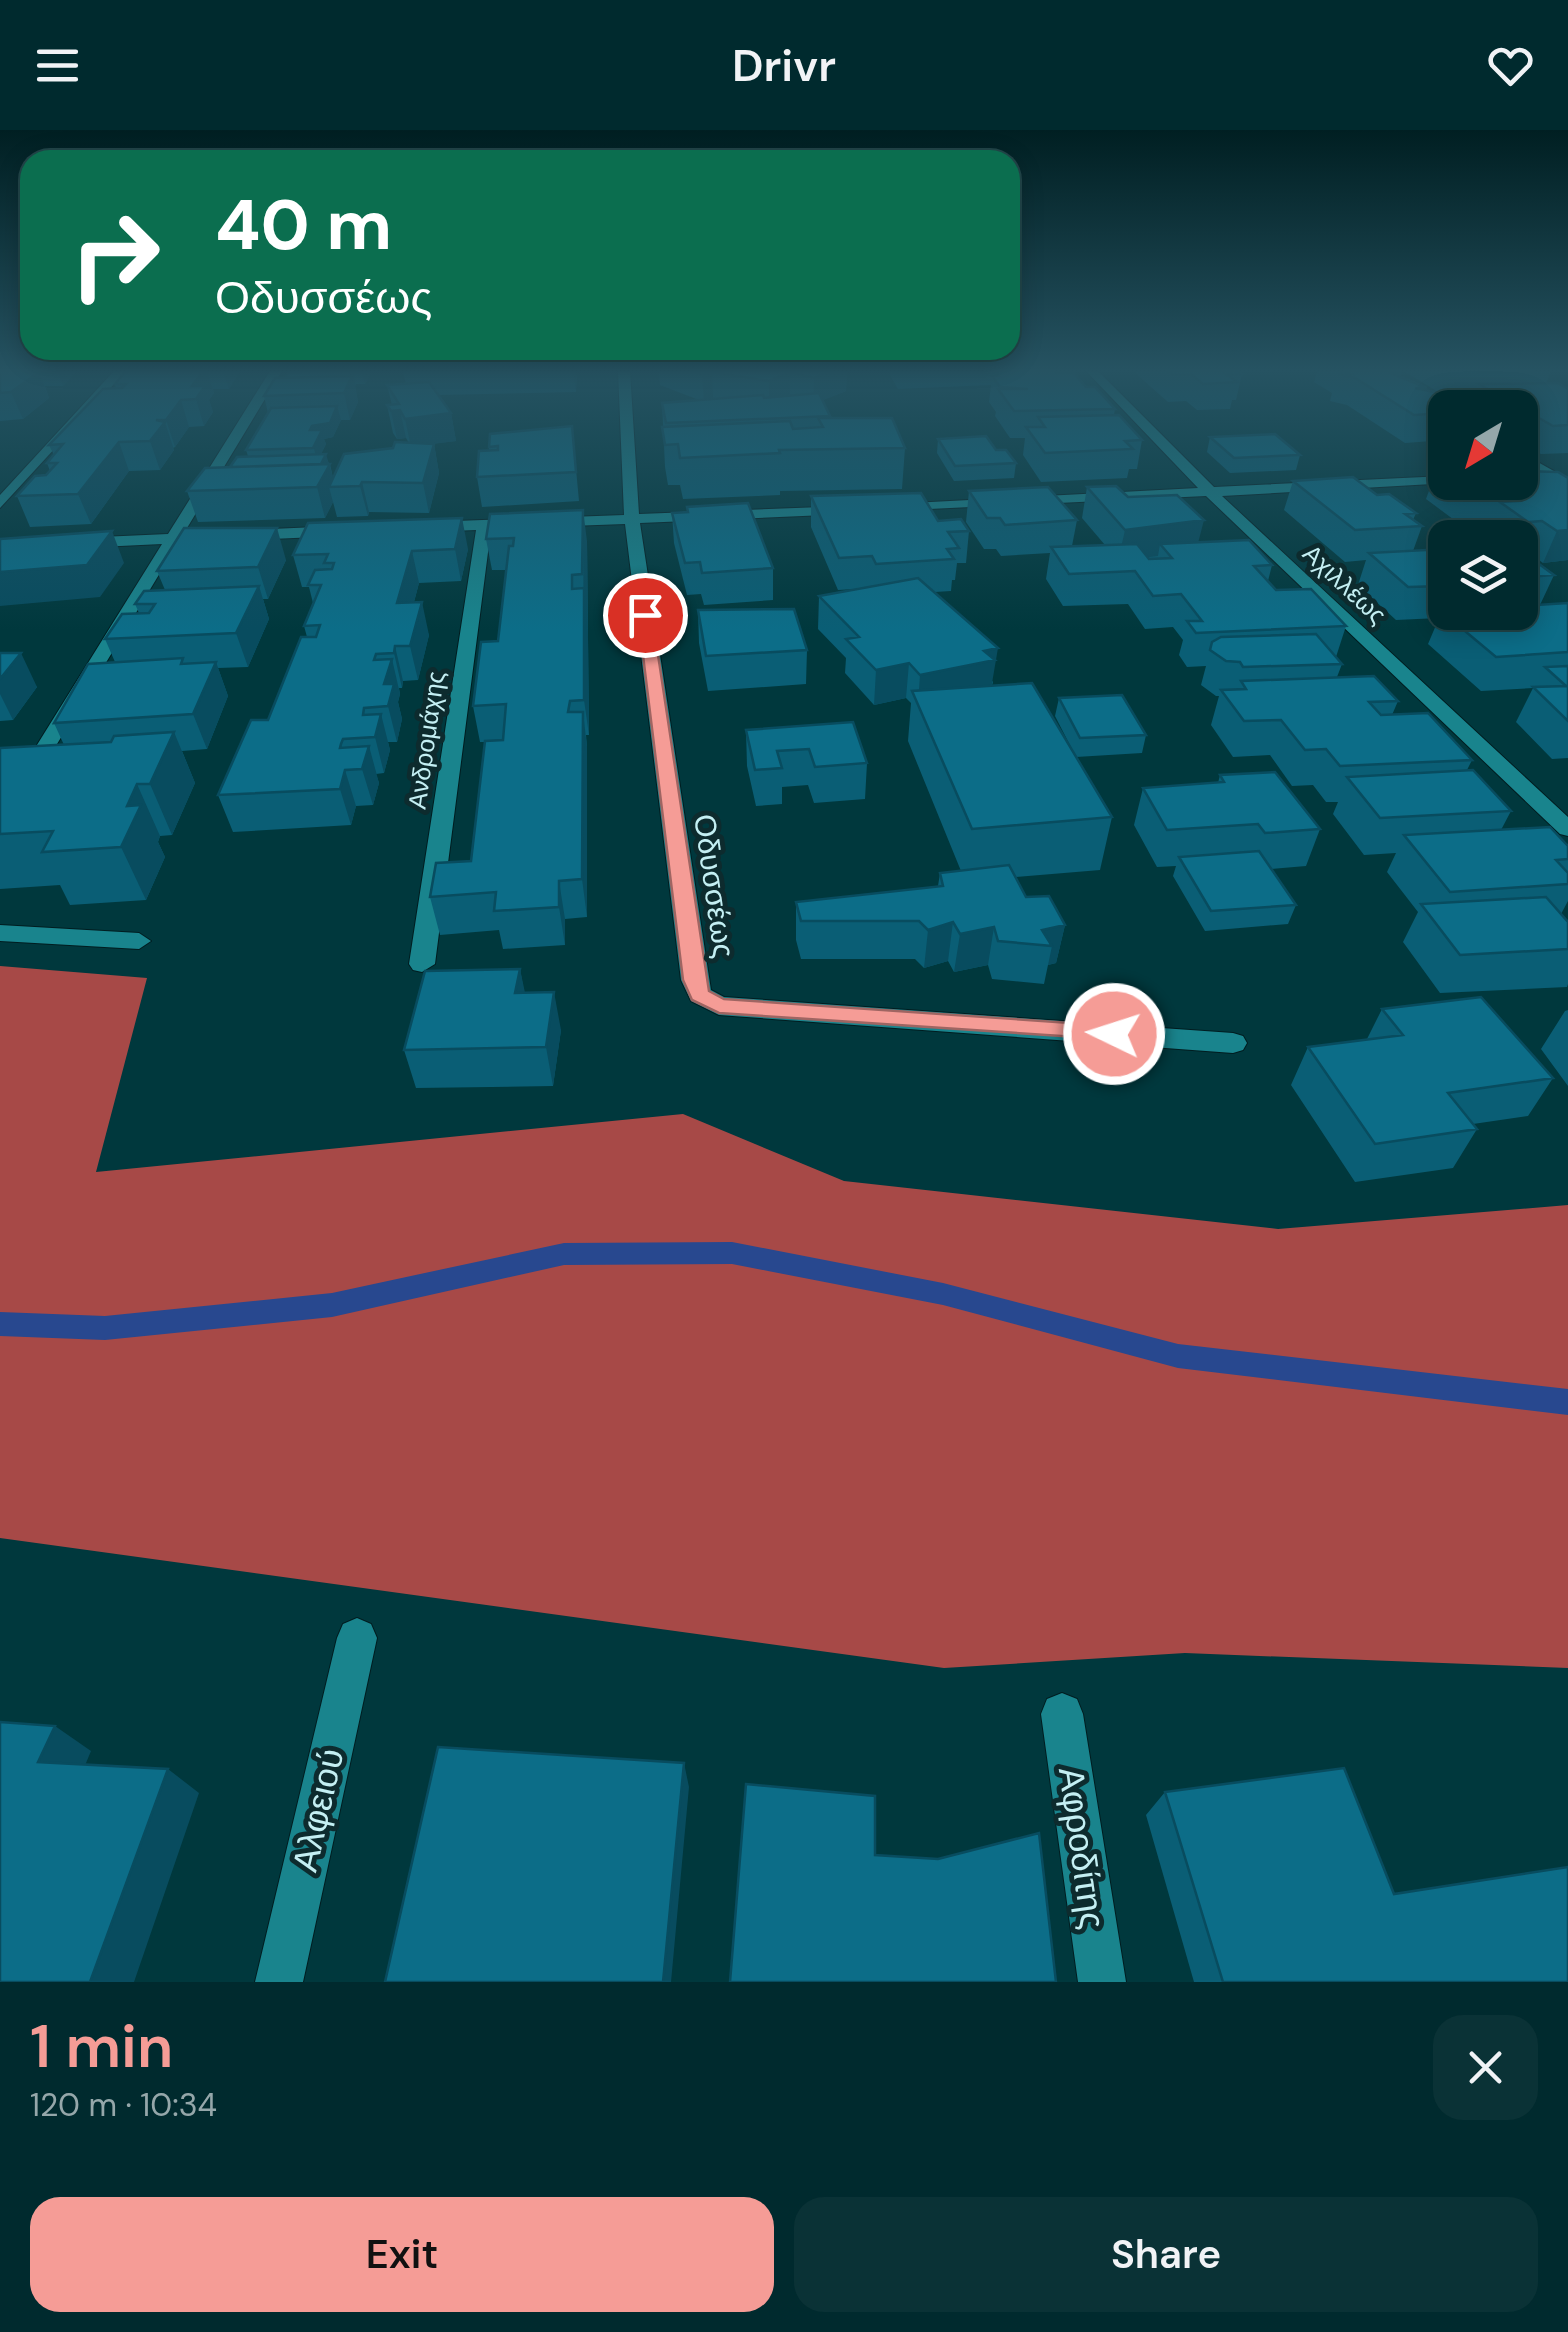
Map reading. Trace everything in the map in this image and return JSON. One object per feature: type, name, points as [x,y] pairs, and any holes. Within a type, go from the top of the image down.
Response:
[{"type":"street","points":[[0,504],[42,457]]},
{"type":"street","points":[[32,769],[222,457]]},
{"type":"street","name":"Οδυσσέως","points":[[629,457],[632,519],[694,980],[700,995],[719,1006],[1232,1043]]},
{"type":"street","name":"Αχιλλέως","points":[[1176,457],[1568,829]]},
{"type":"street","points":[[1538,467],[1568,485]]},
{"type":"street","points":[[1538,474],[1568,472]]},
{"type":"street","points":[[884,508],[1428,481]]},
{"type":"street","points":[[406,528],[864,509]]},
{"type":"street","name":"Ανδρομάχης","points":[[422,964],[484,524]]},
{"type":"street","points":[[57,544],[367,530]]},
{"type":"street","points":[[0,933],[139,941]]},
{"type":"street","name":"Αλφειού","points":[[280,1982],[358,1638]]},
{"type":"street","name":"Αφροδίτης","points":[[1062,1714],[1102,1982]]},
{"type":"shaded area","points":[[0,966],[147,978],[96,1172],[683,1114],[844,1181],[1278,1229],[1568,1205],[1568,1668],[1185,1653],[944,1668],[0,1538]]},
{"type":"building","points":[[52,457],[107,457],[78,494],[17,496],[35,476],[46,475],[57,463],[47,463]]},
{"type":"building","points":[[237,457],[324,457],[321,464],[230,467]]},
{"type":"building","points":[[342,457],[430,457],[423,483],[362,482],[360,486],[329,487]]},
{"type":"building","points":[[479,457],[575,457],[576,472],[477,477]]},
{"type":"building","points":[[950,457],[1012,457],[1016,463],[955,466]]},
{"type":"building","points":[[330,464],[317,487],[187,491],[205,468]]},
{"type":"building","points":[[1538,471],[1558,472],[1568,478],[1568,530],[1557,531],[1542,521],[1525,520],[1500,502],[1538,500]]},
{"type":"building","points":[[1353,477],[1377,495],[1389,494],[1416,513],[1405,514],[1422,526],[1355,530],[1293,481]]},
{"type":"building","points":[[1116,486],[1128,497],[1177,495],[1204,520],[1125,530],[1087,487]]},
{"type":"building","points":[[1048,487],[1077,520],[1005,525],[1000,518],[987,518],[969,491]]},
{"type":"building","points":[[921,493],[938,521],[961,519],[969,531],[948,532],[959,548],[947,549],[954,559],[876,564],[872,556],[839,558],[811,496]]},
{"type":"building","points":[[748,503],[773,568],[702,573],[700,562],[685,563],[672,513],[688,512],[687,507]]},
{"type":"building","points":[[583,510],[582,574],[572,575],[572,589],[584,588],[584,700],[570,701],[568,712],[583,712],[582,879],[559,881],[559,907],[494,911],[496,892],[430,897],[436,863],[471,861],[485,741],[503,740],[506,704],[473,706],[481,642],[498,641],[509,546],[513,546],[514,538],[486,539],[490,514]]},
{"type":"building","points":[[462,518],[455,549],[412,551],[397,603],[422,602],[410,646],[395,646],[394,653],[376,654],[374,660],[392,659],[384,684],[394,684],[388,706],[364,708],[363,715],[381,714],[375,737],[343,739],[340,748],[369,746],[362,769],[345,770],[340,789],[218,795],[251,720],[268,720],[301,637],[316,637],[320,625],[304,626],[321,585],[308,585],[315,570],[332,569],[334,563],[324,563],[328,554],[293,555],[308,523]]},
{"type":"building","points":[[184,528],[277,528],[258,567],[157,571]]},
{"type":"building","points":[[112,531],[87,565],[0,572],[0,539]]},
{"type":"building","points":[[1249,540],[1272,565],[1254,566],[1276,590],[1311,589],[1346,626],[1196,633],[1187,621],[1202,621],[1181,594],[1153,596],[1135,571],[1069,574],[1051,547],[1137,544],[1149,559],[1172,558],[1160,544]]},
{"type":"building","points":[[1428,550],[1428,586],[1408,587],[1369,553]]},
{"type":"building","points":[[1538,563],[1554,575],[1538,576]]},
{"type":"building","points":[[918,578],[998,648],[984,651],[995,660],[920,675],[909,663],[876,670],[846,639],[859,637],[819,596]]},
{"type":"building","points":[[259,586],[236,633],[105,639],[122,614],[149,613],[155,604],[135,604],[144,591]]},
{"type":"building","points":[[1568,603],[1568,652],[1496,657],[1464,630],[1538,630],[1538,605]]},
{"type":"building","points":[[794,609],[807,650],[706,656],[698,610]]},
{"type":"building","points":[[1316,634],[1342,664],[1243,667],[1240,662],[1226,661],[1210,650],[1212,642],[1221,637]]},
{"type":"building","points":[[0,653],[21,653],[0,679]]},
{"type":"building","points":[[183,658],[181,664],[216,662],[193,714],[54,723],[88,664]]},
{"type":"building","points":[[1568,666],[1568,721],[1533,687],[1566,686],[1545,667]]},
{"type":"building","points":[[1374,676],[1398,701],[1369,702],[1381,715],[1428,713],[1472,760],[1340,766],[1326,749],[1305,750],[1281,720],[1244,721],[1221,690],[1246,689],[1241,681]]},
{"type":"building","points":[[1032,683],[1112,817],[972,829],[912,691]]},
{"type":"building","points":[[1122,695],[1146,735],[1080,738],[1059,698]]},
{"type":"building","points":[[853,722],[867,763],[815,767],[809,749],[777,751],[782,768],[755,770],[746,730]]},
{"type":"building","points":[[174,732],[150,784],[137,784],[127,806],[141,805],[121,847],[42,852],[53,831],[0,834],[0,748],[111,742],[114,736]]},
{"type":"building","points":[[1473,770],[1511,811],[1380,818],[1347,777]]},
{"type":"building","points":[[1275,772],[1320,829],[1265,833],[1258,824],[1167,830],[1143,788],[1224,782],[1220,775]]},
{"type":"building","points":[[1550,827],[1568,846],[1568,859],[1556,860],[1568,873],[1568,884],[1450,892],[1404,835]]},
{"type":"building","points":[[1259,851],[1296,905],[1211,911],[1179,857]]},
{"type":"building","points":[[1009,865],[1026,897],[1049,896],[1065,925],[1042,930],[1052,946],[998,941],[994,927],[960,934],[953,922],[928,930],[919,921],[801,921],[796,902],[943,886],[940,873]]},
{"type":"building","points":[[1546,897],[1568,922],[1568,949],[1460,955],[1421,904]]},
{"type":"building","points":[[520,969],[515,993],[554,992],[546,1047],[404,1050],[425,971]]},
{"type":"building","points":[[1481,997],[1553,1078],[1448,1093],[1477,1129],[1375,1144],[1308,1047],[1403,1035],[1382,1009]]},
{"type":"building","points":[[0,1722],[55,1726],[38,1762],[168,1769],[90,1982],[0,1982]]},
{"type":"building","points":[[438,1747],[684,1763],[663,1982],[385,1982]]},
{"type":"building","points":[[1344,1768],[1394,1894],[1568,1867],[1568,1982],[1223,1982],[1165,1792]]},
{"type":"building","points":[[746,1784],[875,1796],[875,1855],[938,1859],[1039,1833],[1056,1982],[730,1982]]},
{"type":"waterway","points":[[0,1324],[105,1328],[332,1305],[564,1254],[732,1253],[943,1294],[1178,1356],[1568,1402]]},
{"type":"route","points":[[645,615],[694,980],[700,995],[719,1006],[1114,1034]]}]
